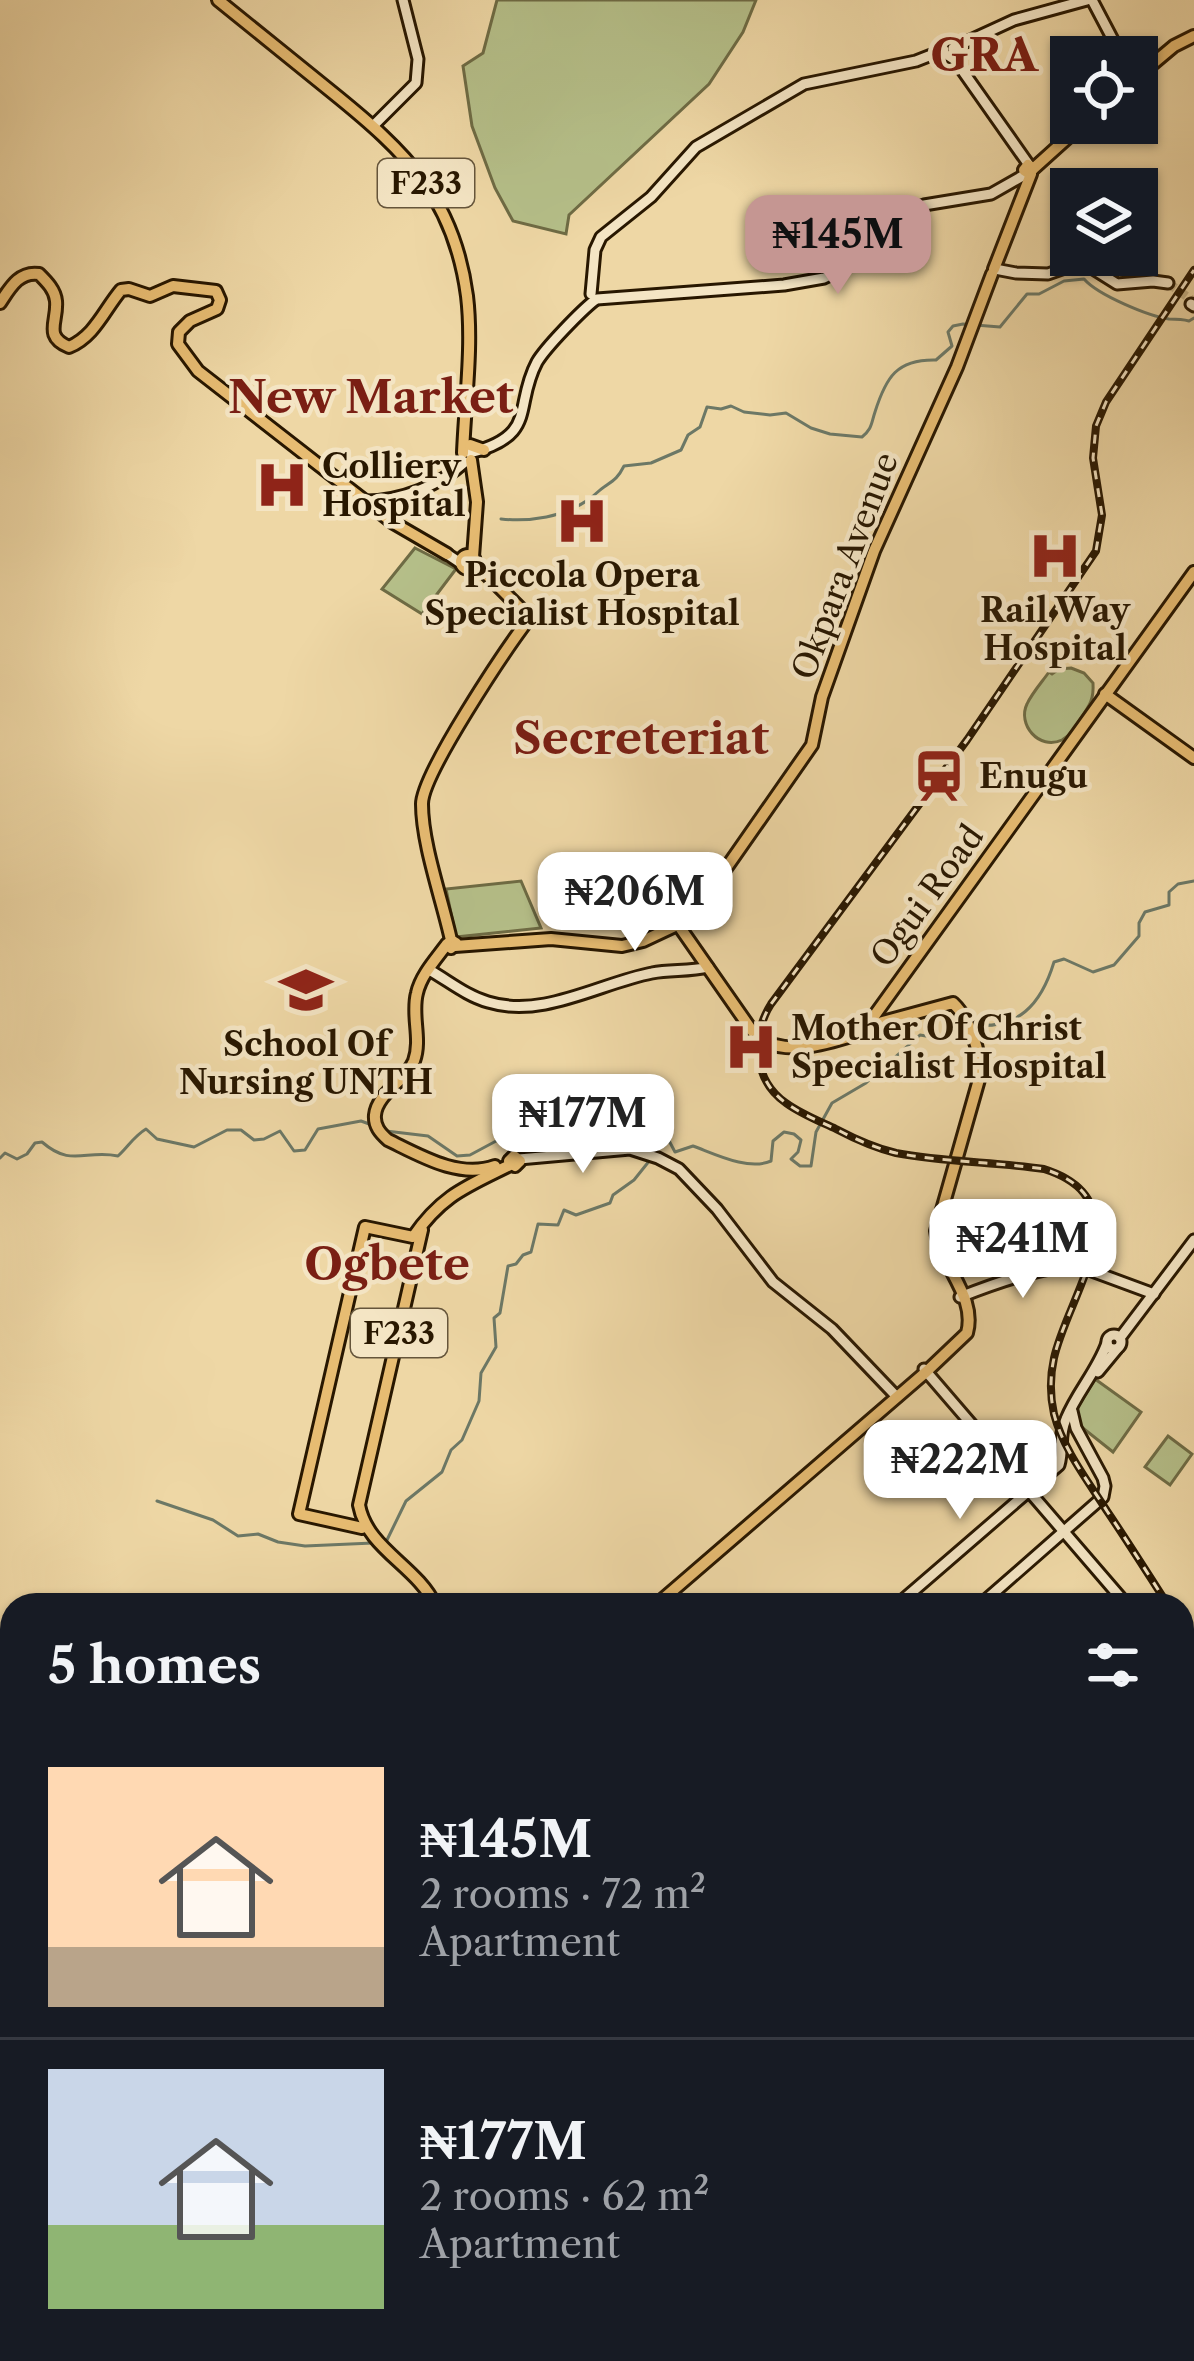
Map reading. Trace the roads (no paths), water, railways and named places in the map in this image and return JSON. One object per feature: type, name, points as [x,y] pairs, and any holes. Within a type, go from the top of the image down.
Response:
[{"type":"main road","name":"F233","points":[[218,0],[375,124]]},
{"type":"main road","name":"F233","points":[[228,0],[414,157],[442,197],[466,255],[471,311],[469,456],[477,502],[468,561]]},
{"type":"main road","points":[[374,503],[414,492],[518,425],[538,360],[594,296],[595,250],[602,237],[647,201],[700,144],[804,83],[950,52],[1009,22],[1088,3],[1108,36]]},
{"type":"main road","points":[[375,124],[415,85],[416,50],[402,4]]},
{"type":"main road","points":[[1158,54],[1194,34]]},
{"type":"main road","points":[[950,52],[1028,167],[1056,144]]},
{"type":"main road","name":"Okpara Avenue","points":[[1013,216],[1016,184],[1028,167]]},
{"type":"main road","name":"Okpara Avenue","points":[[451,942],[644,941],[679,922],[709,888],[812,745],[822,697],[857,596],[972,325],[1028,167]]},
{"type":"main road","points":[[594,296],[784,285],[824,278],[842,270],[899,214],[1016,184]]},
{"type":"main road","points":[[993,271],[1047,276],[1081,265],[1118,288],[1167,285]]},
{"type":"main road","points":[[0,303],[16,280],[39,274],[56,299],[55,335],[70,347],[95,327],[122,290],[150,296],[173,286],[216,291],[218,307],[181,328],[178,338],[204,377],[374,503],[392,522],[468,561],[528,616],[526,627],[444,750],[423,791],[424,826],[451,942]]},
{"type":"main road","name":"Ogui Road","points":[[875,1024],[1194,575]]},
{"type":"main road","points":[[1110,695],[1194,756]]},
{"type":"main road","points":[[679,922],[757,1035]]},
{"type":"main road","points":[[668,1593],[964,1332],[967,1312],[962,1296],[933,1234],[977,1072],[959,1007],[950,1003],[790,1048],[775,1047],[757,1035],[679,922]]},
{"type":"main road","points":[[451,942],[419,995],[419,1060],[380,1107],[379,1128],[394,1140],[461,1167],[621,1149],[654,1156],[686,1174],[773,1282],[844,1340],[896,1396]]},
{"type":"main road","points":[[379,1128],[377,1107],[415,1060],[417,992],[430,966],[451,942]]},
{"type":"main road","points":[[431,971],[472,996],[518,1007],[653,973],[708,967]]},
{"type":"main road","name":"F233","points":[[513,1161],[450,1199],[420,1234],[360,1499],[364,1527],[299,1514],[365,1226],[413,1238],[425,1219],[445,1200],[513,1161]]},
{"type":"main road","points":[[911,1593],[1060,1461],[1059,1438],[1097,1366],[1194,1240]]},
{"type":"main road","points":[[962,1296],[1067,1265],[1152,1293]]},
{"type":"main road","points":[[925,1371],[1116,1593]]},
{"type":"main road","points":[[994,1593],[1102,1496],[1103,1478],[1070,1414]]},
{"type":"main road","points":[[364,1527],[421,1580],[428,1593]]},
{"type":"waterway","points":[[501,519],[535,519],[568,511],[613,480],[624,466],[651,463],[681,450],[688,435],[700,427],[707,407],[786,413],[811,428],[862,437],[895,372],[912,363],[936,360],[952,346],[948,332],[953,326],[1000,327],[1027,294],[1039,294],[1064,281],[1084,279],[1112,298],[1160,317],[1194,318]]},
{"type":"waterway","points":[[971,1025],[1002,1023],[1025,1012],[1042,991],[1054,962],[1064,959],[1093,972],[1114,965],[1139,936],[1145,912],[1169,905],[1169,892],[1178,884],[1194,881]]},
{"type":"waterway","points":[[386,1131],[428,1136],[457,1156],[470,1155],[498,1140],[527,1136],[533,1142],[539,1139],[543,1120],[595,1128],[635,1116],[652,1124],[657,1134],[666,1135],[675,1152],[693,1146],[752,1164],[771,1161],[773,1141],[784,1132],[794,1134],[801,1140],[791,1159],[800,1166],[811,1166],[816,1132],[832,1103],[866,1083],[920,1035],[944,1039],[962,1026]]},
{"type":"waterway","points":[[0,1158],[5,1153],[17,1159],[42,1142],[71,1156],[118,1156],[146,1129],[157,1139],[194,1147],[227,1130],[241,1130],[254,1140],[280,1131],[294,1151],[305,1150],[318,1129],[361,1121],[372,1125]]},
{"type":"waterway","points":[[383,1542],[406,1501],[442,1472],[451,1450],[462,1440],[479,1401],[481,1373],[496,1347],[494,1318],[500,1313],[508,1266],[531,1252],[538,1224],[558,1225],[564,1210],[576,1215],[610,1203],[650,1160]]},
{"type":"waterway","points":[[157,1501],[213,1520],[238,1536],[258,1534],[305,1546],[373,1543]]},
{"type":"tunnel","points":[[1168,283],[1193,301]]},
{"type":"railway","points":[[1160,1593],[1077,1464],[1054,1414],[1054,1358],[1092,1252],[1095,1226],[1090,1203],[1074,1184],[1044,1169],[896,1153],[810,1117],[786,1103],[767,1082],[758,1043],[771,1004],[967,740],[1096,551],[1102,515],[1093,458],[1096,426],[1106,402],[1194,270]]},
{"type":"place","name":"Colliery Hospital","points":[[282,485]]},
{"type":"place","name":"Piccola Opera Specialist Hospital","points":[[582,521]]},
{"type":"place","name":"Rail Way Hospital","points":[[1055,556]]},
{"type":"place","name":"Enugu","points":[[939,776]]},
{"type":"place","name":"School Of Nursing UNTH","points":[[306,990]]},
{"type":"place","name":"Mother Of Christ Specialist Hospital","points":[[751,1047]]},
{"type":"district","name":"GRA","points":[[984,55]]},
{"type":"district","name":"New Market","points":[[371,397]]},
{"type":"district","name":"Secreteriat","points":[[641,738]]},
{"type":"district","name":"Ogbete","points":[[387,1264]]}]
